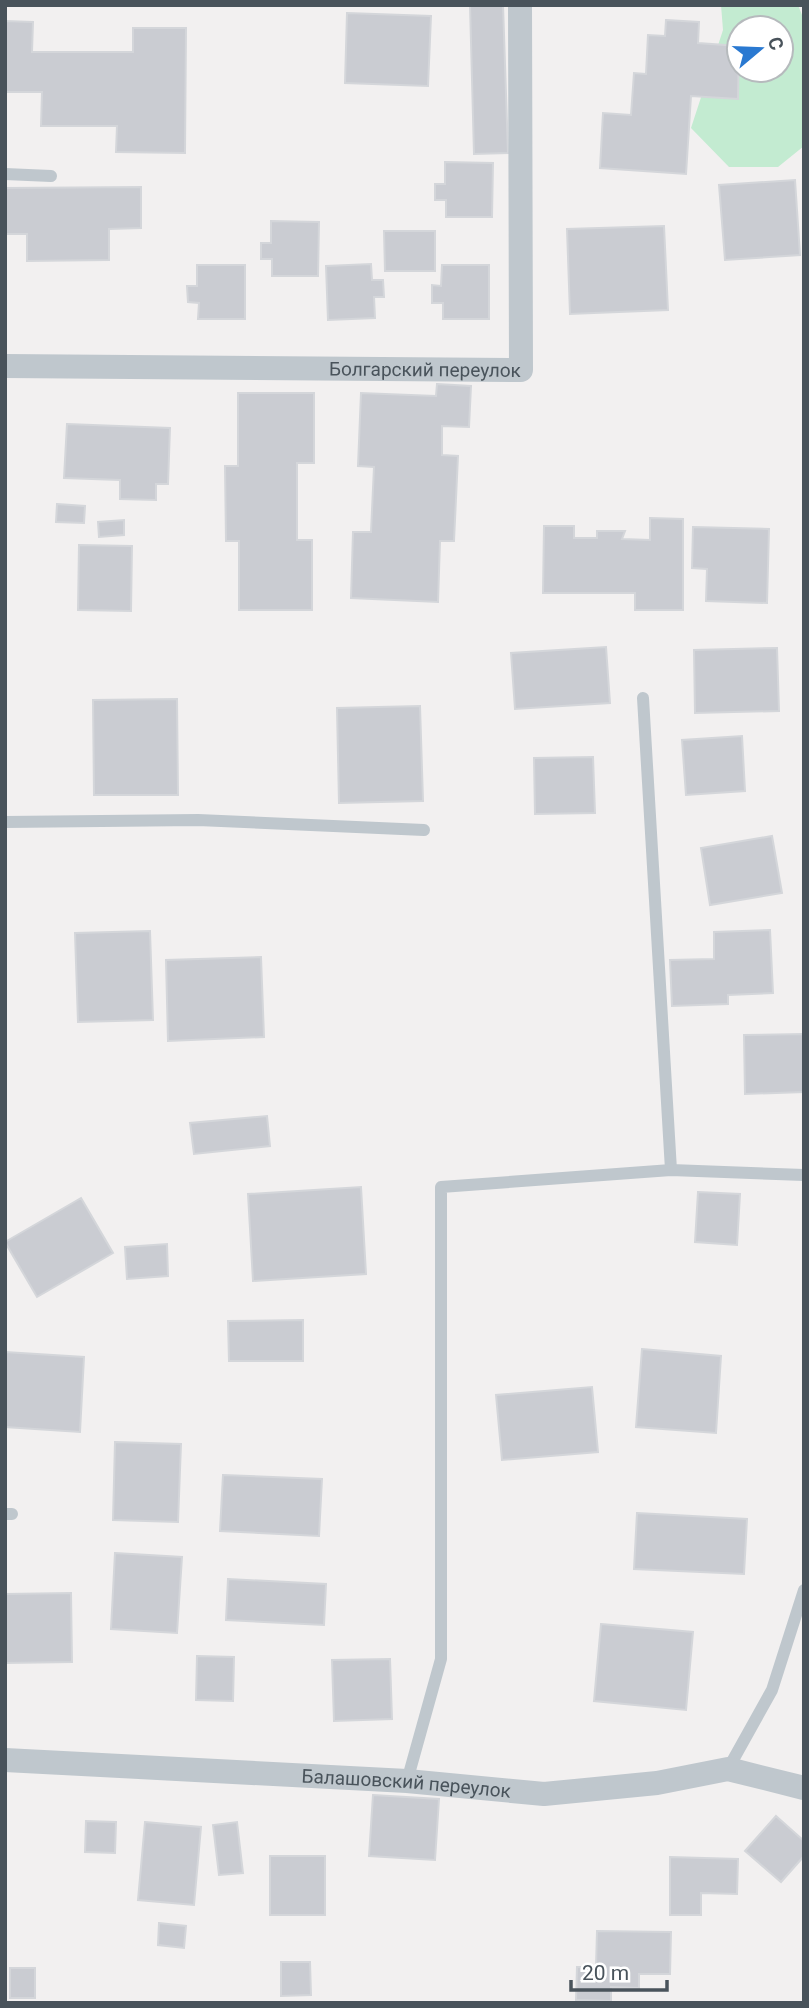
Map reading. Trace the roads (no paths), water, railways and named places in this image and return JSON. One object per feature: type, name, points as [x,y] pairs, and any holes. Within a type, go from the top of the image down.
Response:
[{"type":"street","name":"Болгарский переулок","points":[[5,366],[521,370],[520,5]]},
{"type":"street","name":"Балашовский переулок","points":[[5,1760],[407,1781],[544,1794],[657,1783],[728,1769],[804,1788]]},
{"type":"lane","points":[[5,174],[51,176]]},
{"type":"lane","points":[[643,698],[671,1170]]},
{"type":"lane","points":[[5,822],[198,820],[424,830]]},
{"type":"lane","points":[[407,1781],[440,1659],[441,1187],[671,1170],[804,1175]]},
{"type":"lane","points":[[728,1769],[772,1690],[804,1590]]}]
